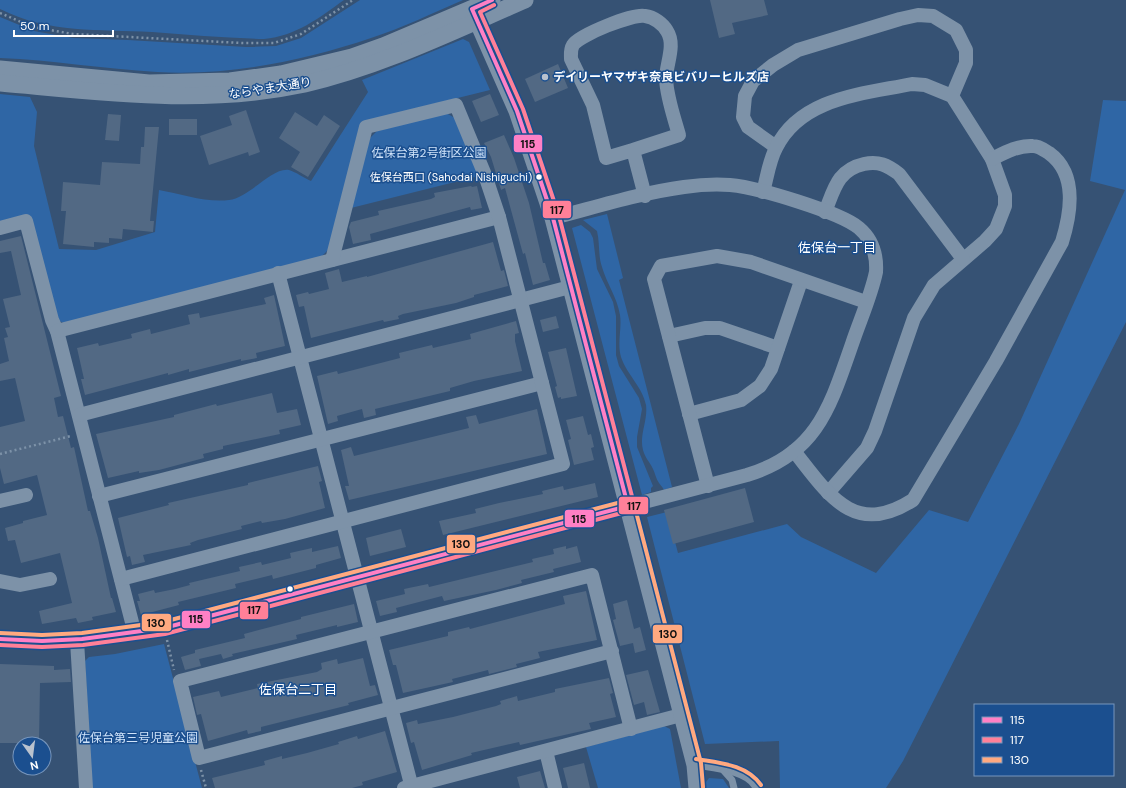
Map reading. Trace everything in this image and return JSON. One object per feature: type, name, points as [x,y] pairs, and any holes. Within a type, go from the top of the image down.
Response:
[{"type":"street","name":"ならやま大通り","points":[[0,83],[152,97],[207,96],[252,92],[304,84],[369,65],[475,15],[492,0]]},
{"type":"street","name":"ならやま大通り","points":[[0,69],[149,83],[230,81],[281,74],[352,57],[475,15],[526,0]]},
{"type":"street","points":[[475,15],[517,112],[554,218],[570,287],[695,765],[697,788]]},
{"type":"street","points":[[776,148],[748,127],[743,117],[745,96],[753,82],[773,65],[798,50],[900,18],[918,15],[933,16],[956,30],[966,50],[966,63],[952,96]]},
{"type":"street","points":[[636,16],[645,16],[659,22],[668,31],[670,40],[666,80],[679,135],[633,150],[606,158],[593,105],[571,60],[570,51],[574,44],[581,38],[624,20],[636,16]]},
{"type":"street","points":[[763,192],[776,148],[794,123],[812,109],[826,102],[912,84],[925,85],[952,96],[992,159],[1002,182],[1005,195],[1005,206],[996,229],[986,242],[963,259],[934,285],[923,302],[914,318],[875,431],[867,448],[828,493]]},
{"type":"street","points":[[121,579],[563,464],[499,217],[485,175],[456,105],[366,127],[332,260]]},
{"type":"street","points":[[794,451],[837,503],[853,511],[867,515],[884,514],[900,508],[913,500],[996,362],[1062,242],[1067,226],[1070,193],[1065,173],[1058,159],[1042,148],[1032,146],[1020,147],[992,159]]},
{"type":"street","points":[[633,150],[644,196]]},
{"type":"street","points":[[825,212],[837,182],[845,172],[856,166],[874,162],[885,164],[899,174],[963,259]]},
{"type":"street","points":[[0,639],[38,642],[77,641],[135,634],[164,628],[357,576],[708,486],[764,470],[778,463],[815,432],[828,409],[874,280],[877,262],[870,240],[860,229],[849,222],[825,212],[763,192],[730,185],[684,187],[554,218]]},
{"type":"street","points":[[57,331],[499,217]]},
{"type":"street","points":[[0,228],[26,221],[52,320],[57,331],[135,634]]},
{"type":"street","points":[[708,486],[654,279],[661,266],[718,256],[751,262],[801,281],[866,302]]},
{"type":"street","points":[[278,273],[391,708],[409,787],[681,715]]},
{"type":"street","points":[[689,414],[741,400],[760,386],[771,369],[801,281]]},
{"type":"street","points":[[79,415],[570,287]]},
{"type":"street","points":[[669,336],[705,328],[720,328],[778,348]]},
{"type":"street","points":[[99,496],[542,383]]},
{"type":"street","points":[[0,501],[26,495]]},
{"type":"street","points":[[612,651],[199,758],[180,681],[592,574],[612,651],[631,729]]},
{"type":"street","points":[[0,582],[20,585],[50,579]]},
{"type":"street","points":[[77,641],[86,788]]},
{"type":"street","points":[[546,751],[555,788]]},
{"type":"lane","points":[[695,765],[743,775],[754,784],[756,788]]},
{"type":"lane","points":[[724,771],[732,780],[734,788]]},
{"type":"path","points":[[0,13],[33,27],[73,34],[242,43],[274,42],[301,34],[352,0]]},
{"type":"path","points":[[0,454],[83,433]]},
{"type":"path","points":[[164,628],[176,676],[180,681]]},
{"type":"path","points":[[199,758],[206,788]]},
{"type":"green space","points":[[0,0],[344,0],[297,30],[276,37],[264,39],[74,29],[37,23],[19,17],[0,9]]},
{"type":"green space","points":[[360,0],[463,0],[394,30],[319,54],[238,69],[184,73],[157,72],[0,58],[0,17],[34,31],[73,38],[246,47],[276,46],[301,38]]},
{"type":"green space","points":[[463,39],[469,42],[490,90],[361,122],[328,250],[321,257],[64,323],[55,319],[29,215],[0,223],[0,94],[30,97],[37,112],[34,146],[59,249],[96,250],[155,232],[159,190],[221,201],[237,198],[282,170],[292,171],[311,181],[368,92],[362,80]]},
{"type":"green space","points":[[1103,100],[1126,101],[1126,322],[903,761],[886,788],[780,788],[779,741],[705,744],[647,517],[667,512],[678,553],[787,524],[801,537],[876,573],[929,510],[968,522],[1019,424],[1125,190],[1090,181]]},
{"type":"green space","name":"佐保台第2号街区公園","points":[[446,113],[455,118],[479,176],[351,208],[370,138],[377,131]]},
{"type":"green space","points":[[607,214],[623,278],[619,280],[672,487],[664,490],[643,450],[642,439],[646,417],[646,405],[638,386],[621,357],[619,346],[620,315],[617,302],[601,263],[597,231],[583,220]]},
{"type":"green space","points":[[581,225],[590,232],[593,238],[597,269],[613,302],[616,316],[616,355],[619,366],[639,398],[642,409],[637,437],[637,447],[653,486],[651,488],[651,492],[642,495],[572,228]]},
{"type":"green space","name":"佐保台第三号児童公園","points":[[164,644],[202,788],[92,788],[85,661],[89,657],[115,654]]},
{"type":"green space","points":[[664,726],[670,729],[681,788],[598,788],[586,747]]},
{"type":"green space","points":[[709,778],[723,779],[729,788],[706,788],[706,782]]},
{"type":"building","points":[[710,0],[764,0],[768,15],[732,23],[735,34],[719,38]]},
{"type":"building","points":[[558,64],[568,88],[535,102],[525,79]]},
{"type":"building","points":[[490,94],[499,115],[481,122],[472,101]]},
{"type":"building","points":[[246,110],[260,152],[249,156],[248,152],[209,165],[200,136],[232,125],[229,116]]},
{"type":"building","points":[[295,112],[317,126],[324,115],[340,126],[308,177],[291,167],[300,152],[279,138]]},
{"type":"building","points":[[108,114],[121,115],[119,141],[105,140]]},
{"type":"building","points":[[169,119],[197,119],[197,135],[169,135]]},
{"type":"building","points":[[145,127],[159,127],[150,221],[154,221],[153,232],[123,229],[122,239],[109,238],[109,243],[94,242],[94,247],[63,244],[66,211],[61,211],[63,182],[100,185],[102,162],[140,164],[141,147],[144,147]]},
{"type":"building","points":[[504,135],[514,158],[529,203],[543,263],[545,263],[550,280],[533,285],[505,188],[501,190],[491,157],[484,143]]},
{"type":"building","points":[[477,186],[482,208],[471,210],[470,207],[370,234],[371,240],[353,244],[349,227],[351,222],[379,215],[378,211],[431,199],[435,197],[434,193]]},
{"type":"building","points":[[21,236],[61,396],[54,398],[58,417],[63,416],[71,448],[74,447],[88,511],[90,511],[98,538],[111,598],[116,612],[92,617],[93,620],[78,623],[76,618],[42,624],[39,611],[72,603],[60,553],[21,563],[15,540],[8,541],[5,528],[23,523],[23,521],[47,515],[37,475],[4,484],[0,468],[0,427],[25,421],[15,378],[0,381],[0,364],[9,361],[4,338],[8,337],[5,328],[10,327],[3,299],[21,295],[11,251],[0,253],[0,241]]},
{"type":"building","points":[[493,242],[501,271],[504,270],[508,286],[474,295],[474,297],[456,303],[403,314],[398,316],[399,319],[384,322],[383,320],[311,338],[304,306],[299,307],[296,295],[308,292],[309,294],[329,289],[325,273],[339,269],[342,282],[367,277]]},
{"type":"building","points":[[274,295],[285,346],[256,353],[257,358],[241,361],[241,359],[189,372],[189,369],[168,375],[168,373],[85,395],[81,379],[84,379],[77,348],[98,343],[99,346],[132,338],[131,334],[150,329],[151,334],[190,324],[188,315],[199,313],[200,318],[266,304],[264,298]]},
{"type":"building","points":[[556,316],[559,328],[543,332],[540,320]]},
{"type":"building","points":[[516,321],[519,333],[515,334],[515,341],[522,371],[474,381],[450,388],[450,391],[375,409],[376,415],[364,418],[362,409],[337,416],[338,421],[328,424],[317,376],[337,371],[338,374],[400,358],[399,353],[432,345],[433,348],[471,339],[470,334]]},
{"type":"building","points":[[566,348],[577,396],[561,399],[561,397],[558,398],[555,387],[557,386],[548,352]]},
{"type":"building","points":[[272,393],[277,413],[297,409],[301,425],[279,430],[280,434],[223,446],[223,449],[203,454],[204,458],[159,470],[139,473],[139,471],[108,478],[96,434],[174,417],[174,415],[216,404],[217,406]]},
{"type":"building","points":[[537,409],[547,454],[349,500],[345,486],[349,486],[341,450],[351,447],[354,456],[469,428],[466,417],[476,415],[479,424]]},
{"type":"building","points":[[583,416],[588,435],[591,434],[594,447],[591,448],[594,460],[574,465],[568,440],[571,439],[566,420]]},
{"type":"building","points":[[318,466],[322,481],[319,482],[325,508],[285,519],[262,523],[261,521],[241,526],[242,529],[198,540],[190,543],[191,545],[143,555],[145,562],[132,565],[130,556],[127,557],[118,518],[169,505],[168,503],[248,485],[248,483]]},
{"type":"building","points":[[595,483],[598,497],[443,535],[439,521],[476,513],[475,509],[543,494],[542,491],[563,486],[564,490]]},
{"type":"building","points":[[745,488],[754,522],[673,544],[664,510]]},
{"type":"building","points":[[401,529],[406,547],[370,556],[366,538]]},
{"type":"building","points":[[338,546],[341,558],[316,565],[316,568],[273,579],[272,575],[235,584],[236,588],[178,602],[179,605],[141,615],[137,601],[140,601],[138,594],[154,590],[155,593],[175,589],[190,585],[189,583],[240,571],[239,567],[261,562],[262,565],[291,558],[290,553],[312,548],[312,552]]},
{"type":"building","points":[[566,546],[566,549],[577,546],[581,562],[553,569],[554,572],[521,580],[522,583],[496,590],[444,601],[442,596],[396,608],[397,612],[380,616],[376,601],[405,594],[404,589],[428,584],[429,587],[533,562],[532,559],[554,554],[553,549]]},
{"type":"building","points":[[586,591],[597,640],[538,652],[540,658],[516,664],[517,667],[489,674],[488,670],[452,679],[453,682],[403,693],[396,665],[393,665],[389,650],[448,636],[448,632],[469,627],[470,629],[565,604],[563,596]]},
{"type":"building","points":[[627,600],[634,629],[640,627],[646,650],[635,653],[633,643],[620,646],[613,620],[616,619],[613,604]]},
{"type":"building","points":[[354,604],[358,622],[337,627],[337,625],[296,635],[297,639],[232,654],[233,656],[223,659],[221,654],[199,659],[201,666],[185,670],[181,657],[195,653],[195,650],[245,638],[244,634],[301,619],[301,617]]},
{"type":"building","points":[[363,658],[370,686],[375,685],[378,695],[348,703],[349,705],[261,727],[261,731],[248,734],[247,730],[208,741],[201,714],[197,715],[193,697],[219,691],[221,697],[258,688],[257,684],[317,672],[322,669],[321,663],[337,659],[338,664]]},
{"type":"building","points":[[0,664],[54,666],[54,670],[70,669],[71,682],[40,683],[39,736],[12,736],[12,743],[0,743]]},
{"type":"building","points":[[648,670],[660,712],[647,715],[644,702],[634,705],[626,675]]},
{"type":"building","points":[[609,678],[613,693],[610,694],[616,717],[589,723],[591,729],[520,745],[519,742],[471,753],[472,755],[422,770],[414,742],[411,743],[406,723],[417,720],[418,724],[453,717],[496,706],[501,704],[500,701],[517,696],[518,701],[555,692],[555,689]]},
{"type":"building","points":[[385,731],[397,772],[362,782],[363,785],[352,788],[215,788],[212,778],[265,765],[264,761],[282,756],[282,759],[339,744],[338,742],[357,736],[358,739]]},
{"type":"building","points":[[584,763],[590,788],[568,788],[563,768]]},
{"type":"building","points":[[540,771],[545,788],[520,788],[517,777]]},
{"type":"transit line","name":"115","points":[[0,639],[42,641],[82,639],[164,628],[628,506],[553,218],[517,111],[472,9],[492,0]]},
{"type":"transit line","name":"117","points":[[0,645],[42,647],[83,645],[165,634],[633,510],[634,504],[559,216],[523,109],[480,12],[494,5]]},
{"type":"transit line","name":"130","points":[[0,633],[42,635],[82,633],[163,622],[629,500],[634,504],[701,763],[703,787]]},
{"type":"transit line","name":"130","points":[[696,759],[723,763],[740,769],[755,778],[761,785]]},
{"type":"place","name":"デイリーヤマザキ奈良ビバリーヒルズ店","points":[[545,77]]},
{"type":"place","name":"佐保台西口 (Sahodai Nishiguchi)","points":[[539,177]]},
{"type":"district","name":"佐保台一丁目","points":[[837,247]]},
{"type":"district","name":"佐保台二丁目","points":[[298,689]]}]
